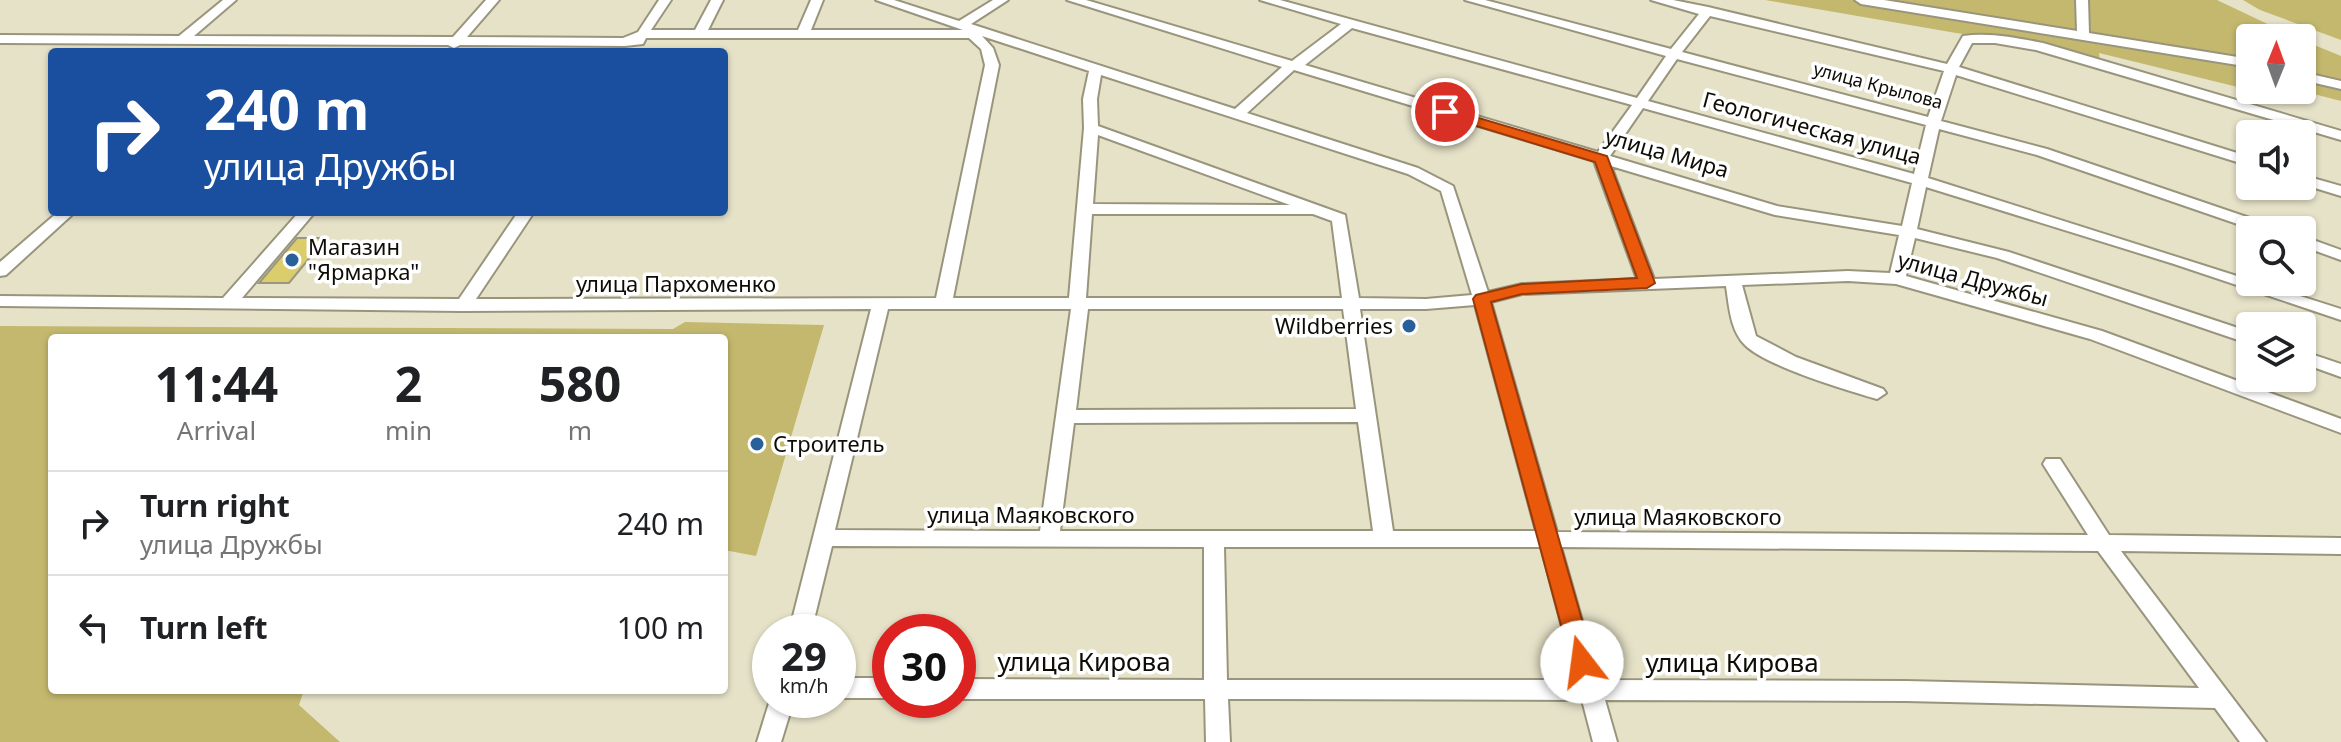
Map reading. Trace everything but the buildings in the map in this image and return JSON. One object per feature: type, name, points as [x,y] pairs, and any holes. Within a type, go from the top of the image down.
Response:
[{"type":"street","points":[[183,39],[230,0]]},
{"type":"street","points":[[451,48],[493,0]]},
{"type":"street","points":[[634,48],[665,0]]},
{"type":"street","points":[[700,33],[717,0]]},
{"type":"street","points":[[803,33],[817,0]]},
{"type":"street","points":[[882,0],[1413,171],[1448,189],[1482,299],[1605,742]]},
{"type":"street","points":[[0,39],[625,42],[643,34],[970,30],[1002,0]]},
{"type":"street","name":"улица Мира","points":[[1073,0],[1775,210],[1906,231],[2003,255],[2236,333]]},
{"type":"street","name":"Геологическая улица","points":[[1266,0],[1922,181],[2341,315]]},
{"type":"street","name":"улица Крылова","points":[[1471,0],[1934,121],[2042,152],[2236,218]]},
{"type":"street","points":[[1657,0],[1951,69],[2236,158]]},
{"type":"street","points":[[1861,0],[2236,61]]},
{"type":"street","points":[[2082,0],[2083,34]]},
{"type":"street","points":[[1647,283],[1601,159],[1708,11]]},
{"type":"street","points":[[1897,279],[1934,121],[1951,69],[1968,39],[1968,16]]},
{"type":"street","points":[[1237,115],[1291,66],[1302,62],[1349,24]]},
{"type":"street","points":[[943,304],[992,65],[987,48],[970,30]]},
{"type":"street","points":[[254,48],[264,39]]},
{"type":"street","points":[[1968,39],[2003,40],[2050,49],[2341,136]]},
{"type":"street","points":[[1049,538],[1080,311],[1077,302],[1091,128],[1090,99],[1096,69]]},
{"type":"street","points":[[2316,79],[2341,85]]},
{"type":"street","points":[[1091,128],[1339,218],[1384,540]]},
{"type":"street","points":[[2316,183],[2341,191]]},
{"type":"street","points":[[1083,209],[1319,209]]},
{"type":"street","points":[[0,271],[62,216]]},
{"type":"street","points":[[227,304],[304,216]]},
{"type":"street","points":[[462,306],[523,216]]},
{"type":"street","points":[[2316,246],[2341,255]]},
{"type":"street","name":"улица Дружбы","points":[[1353,304],[1426,304],[1482,299],[1522,289],[1647,283],[1848,276],[1897,279],[2096,335],[2341,426]]},
{"type":"street","points":[[1733,280],[1748,338],[1760,348],[1842,383],[1877,393]]},
{"type":"street","name":"улица Пархоменко","points":[[0,301],[462,306],[1077,302],[1353,304]]},
{"type":"street","points":[[805,614],[881,305]]},
{"type":"street","points":[[2316,362],[2341,371]]},
{"type":"street","points":[[1066,417],[1366,415]]},
{"type":"street","points":[[2053,464],[2104,544],[2254,742]]},
{"type":"street","name":"улица Маяковского","points":[[824,538],[1549,542],[1829,540],[2341,546]]},
{"type":"street","points":[[1214,541],[1218,742]]},
{"type":"street","name":"улица Кирова","points":[[976,689],[1906,691],[2218,698]]},
{"type":"street","points":[[769,742],[776,718]]},
{"type":"shaded area","points":[[1765,0],[2217,0],[2268,24],[2236,24],[2236,87],[2099,53],[2100,62],[2032,43]]},
{"type":"shaded area","points":[[2243,0],[2341,0],[2341,40],[2316,31],[2316,24],[2298,24]]},
{"type":"shaded area","points":[[2316,46],[2341,56],[2341,101],[2316,95]]},
{"type":"shaded area","points":[[685,322],[824,325],[756,556],[728,551],[728,334],[48,334],[48,694],[303,694],[299,705],[340,742],[0,742],[0,326],[673,329]]},
{"type":"place","name":"Магазин \"Ярмарка\"","points":[[292,260]]},
{"type":"place","name":"Wildberries","points":[[1409,326]]},
{"type":"place","name":"Строитель","points":[[757,444]]},
{"type":"route","points":[[1445,112],[1601,159],[1647,283],[1522,289],[1482,299],[1582,662]]}]
